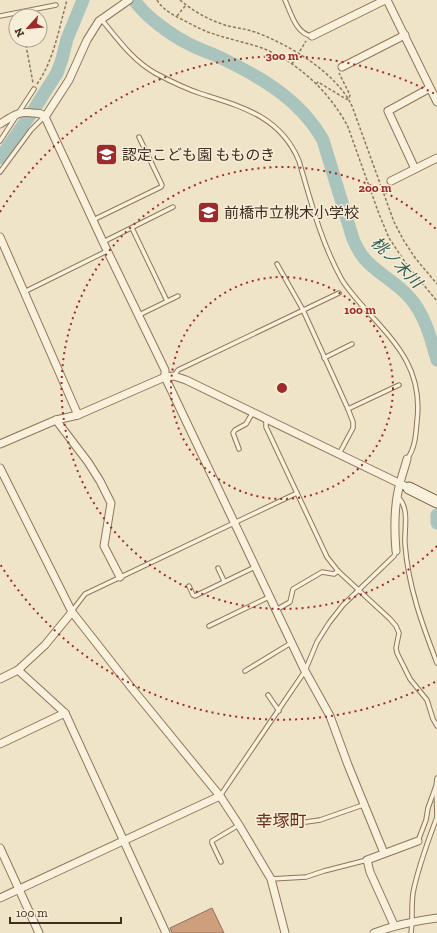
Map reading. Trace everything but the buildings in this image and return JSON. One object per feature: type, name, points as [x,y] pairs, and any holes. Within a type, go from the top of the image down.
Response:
[{"type":"street","points":[[43,115],[61,94],[94,29],[103,18],[129,0]]},
{"type":"street","points":[[312,36],[386,0],[437,102]]},
{"type":"street","points":[[342,67],[405,36]]},
{"type":"street","points":[[415,169],[388,111],[430,88]]},
{"type":"street","points":[[0,124],[20,112],[43,115]]},
{"type":"street","points":[[43,115],[165,370],[165,377],[254,567],[305,671],[332,720],[348,765],[384,853]]},
{"type":"street","points":[[391,181],[437,158]]},
{"type":"street","points":[[0,237],[78,415]]},
{"type":"street","points":[[0,444],[56,420],[78,415],[165,377],[174,376],[186,380],[437,502]]},
{"type":"street","points":[[56,420],[88,462],[111,503],[104,546],[120,577]]},
{"type":"street","points":[[396,551],[394,526],[398,497],[404,486],[407,459]]},
{"type":"street","points":[[0,468],[72,612],[144,704],[220,796],[239,825],[271,879],[285,933]]},
{"type":"street","points":[[0,679],[18,670],[45,645],[72,612]]},
{"type":"street","points":[[18,670],[65,713],[166,933]]},
{"type":"street","points":[[0,744],[65,713]]},
{"type":"street","points":[[0,898],[220,796]]},
{"type":"street","points":[[394,925],[370,872],[367,860],[418,841]]},
{"type":"street","points":[[0,848],[39,933]]},
{"type":"street","points":[[374,933],[394,925],[437,918]]},
{"type":"lane","points":[[285,0],[300,31],[306,35],[312,36]]},
{"type":"lane","points":[[0,16],[56,5]]},
{"type":"lane","points":[[103,18],[122,45],[143,65],[153,72],[201,94],[256,113],[275,125],[289,141],[299,160],[323,239],[343,281],[353,295],[394,341],[405,356],[413,373],[417,390],[418,415],[414,444],[407,459]]},
{"type":"lane","points":[[0,141],[34,89]]},
{"type":"lane","points":[[0,172],[43,115]]},
{"type":"lane","points":[[93,220],[161,187],[162,185],[139,137]]},
{"type":"lane","points":[[103,242],[173,207]]},
{"type":"lane","points":[[132,228],[167,301]]},
{"type":"lane","points":[[24,292],[107,251]]},
{"type":"lane","points":[[278,264],[303,310],[353,422],[353,428],[339,454]]},
{"type":"lane","points":[[174,376],[178,370],[339,293]]},
{"type":"lane","points":[[138,315],[178,296]]},
{"type":"lane","points":[[324,358],[352,344]]},
{"type":"lane","points":[[348,409],[400,385]]},
{"type":"lane","points":[[239,449],[233,433],[235,430],[246,424],[252,412]]},
{"type":"lane","points":[[266,419],[266,427],[327,556],[338,571],[359,589],[396,626],[399,634],[396,648],[397,653],[410,679],[427,700],[433,719],[437,726]]},
{"type":"lane","points":[[72,612],[85,594],[297,493]]},
{"type":"lane","points":[[398,497],[402,501],[405,509],[405,544],[412,592],[437,662]]},
{"type":"lane","points":[[220,796],[305,671],[317,642],[323,632],[343,605],[394,556],[396,551]]},
{"type":"lane","points":[[189,586],[193,595],[195,596],[254,567]]},
{"type":"lane","points":[[218,568],[224,581]]},
{"type":"lane","points":[[276,611],[290,602],[292,592],[297,586],[322,572],[334,574],[338,571]]},
{"type":"lane","points":[[209,626],[269,597]]},
{"type":"lane","points":[[245,671],[291,643]]},
{"type":"lane","points":[[268,695],[279,711]]},
{"type":"lane","points":[[411,933],[414,921],[411,913],[414,890],[420,866],[437,817],[437,778]]},
{"type":"lane","points":[[418,841],[425,825],[428,808],[436,786]]},
{"type":"lane","points":[[306,822],[320,820],[364,805]]},
{"type":"lane","points":[[221,862],[212,840],[239,825]]},
{"type":"lane","points":[[271,879],[306,877],[367,860]]},
{"type":"path","points":[[34,89],[40,81],[49,61],[67,0]]},
{"type":"path","points":[[156,0],[164,8],[176,16],[212,34],[266,50],[292,64],[316,84],[336,107],[348,126],[379,214],[392,243],[407,265],[437,301]]},
{"type":"path","points":[[182,0],[186,5],[198,13],[218,22],[252,31],[270,38],[298,53],[327,74],[339,86],[349,99],[394,222],[409,249],[437,284]]},
{"type":"path","points":[[176,16],[186,5]]},
{"type":"path","points":[[292,64],[305,43]]},
{"type":"path","points":[[26,48],[34,89]]},
{"type":"path","points":[[342,67],[339,70],[339,75],[350,95],[349,99]]},
{"type":"path","points":[[316,84],[318,82],[346,99],[349,99]]},
{"type":"path","points":[[433,297],[436,294]]},
{"type":"waterway","points":[[0,158],[33,111],[57,73],[67,39],[83,0]]},
{"type":"waterway","name":"桃ノ木川","points":[[134,0],[145,13],[174,36],[263,80],[290,100],[313,125],[323,140],[353,239],[358,249],[362,256],[374,268],[405,292],[420,312],[427,328],[437,360]]},
{"type":"waterway","name":"桃ノ木川","points":[[437,515],[437,523]]},
{"type":"place","name":"認定こども園 もものき","points":[[106,155]]},
{"type":"place","name":"前橋市立桃木小学校","points":[[209,213]]},
{"type":"district","name":"幸塚町","points":[[281,821]]}]
